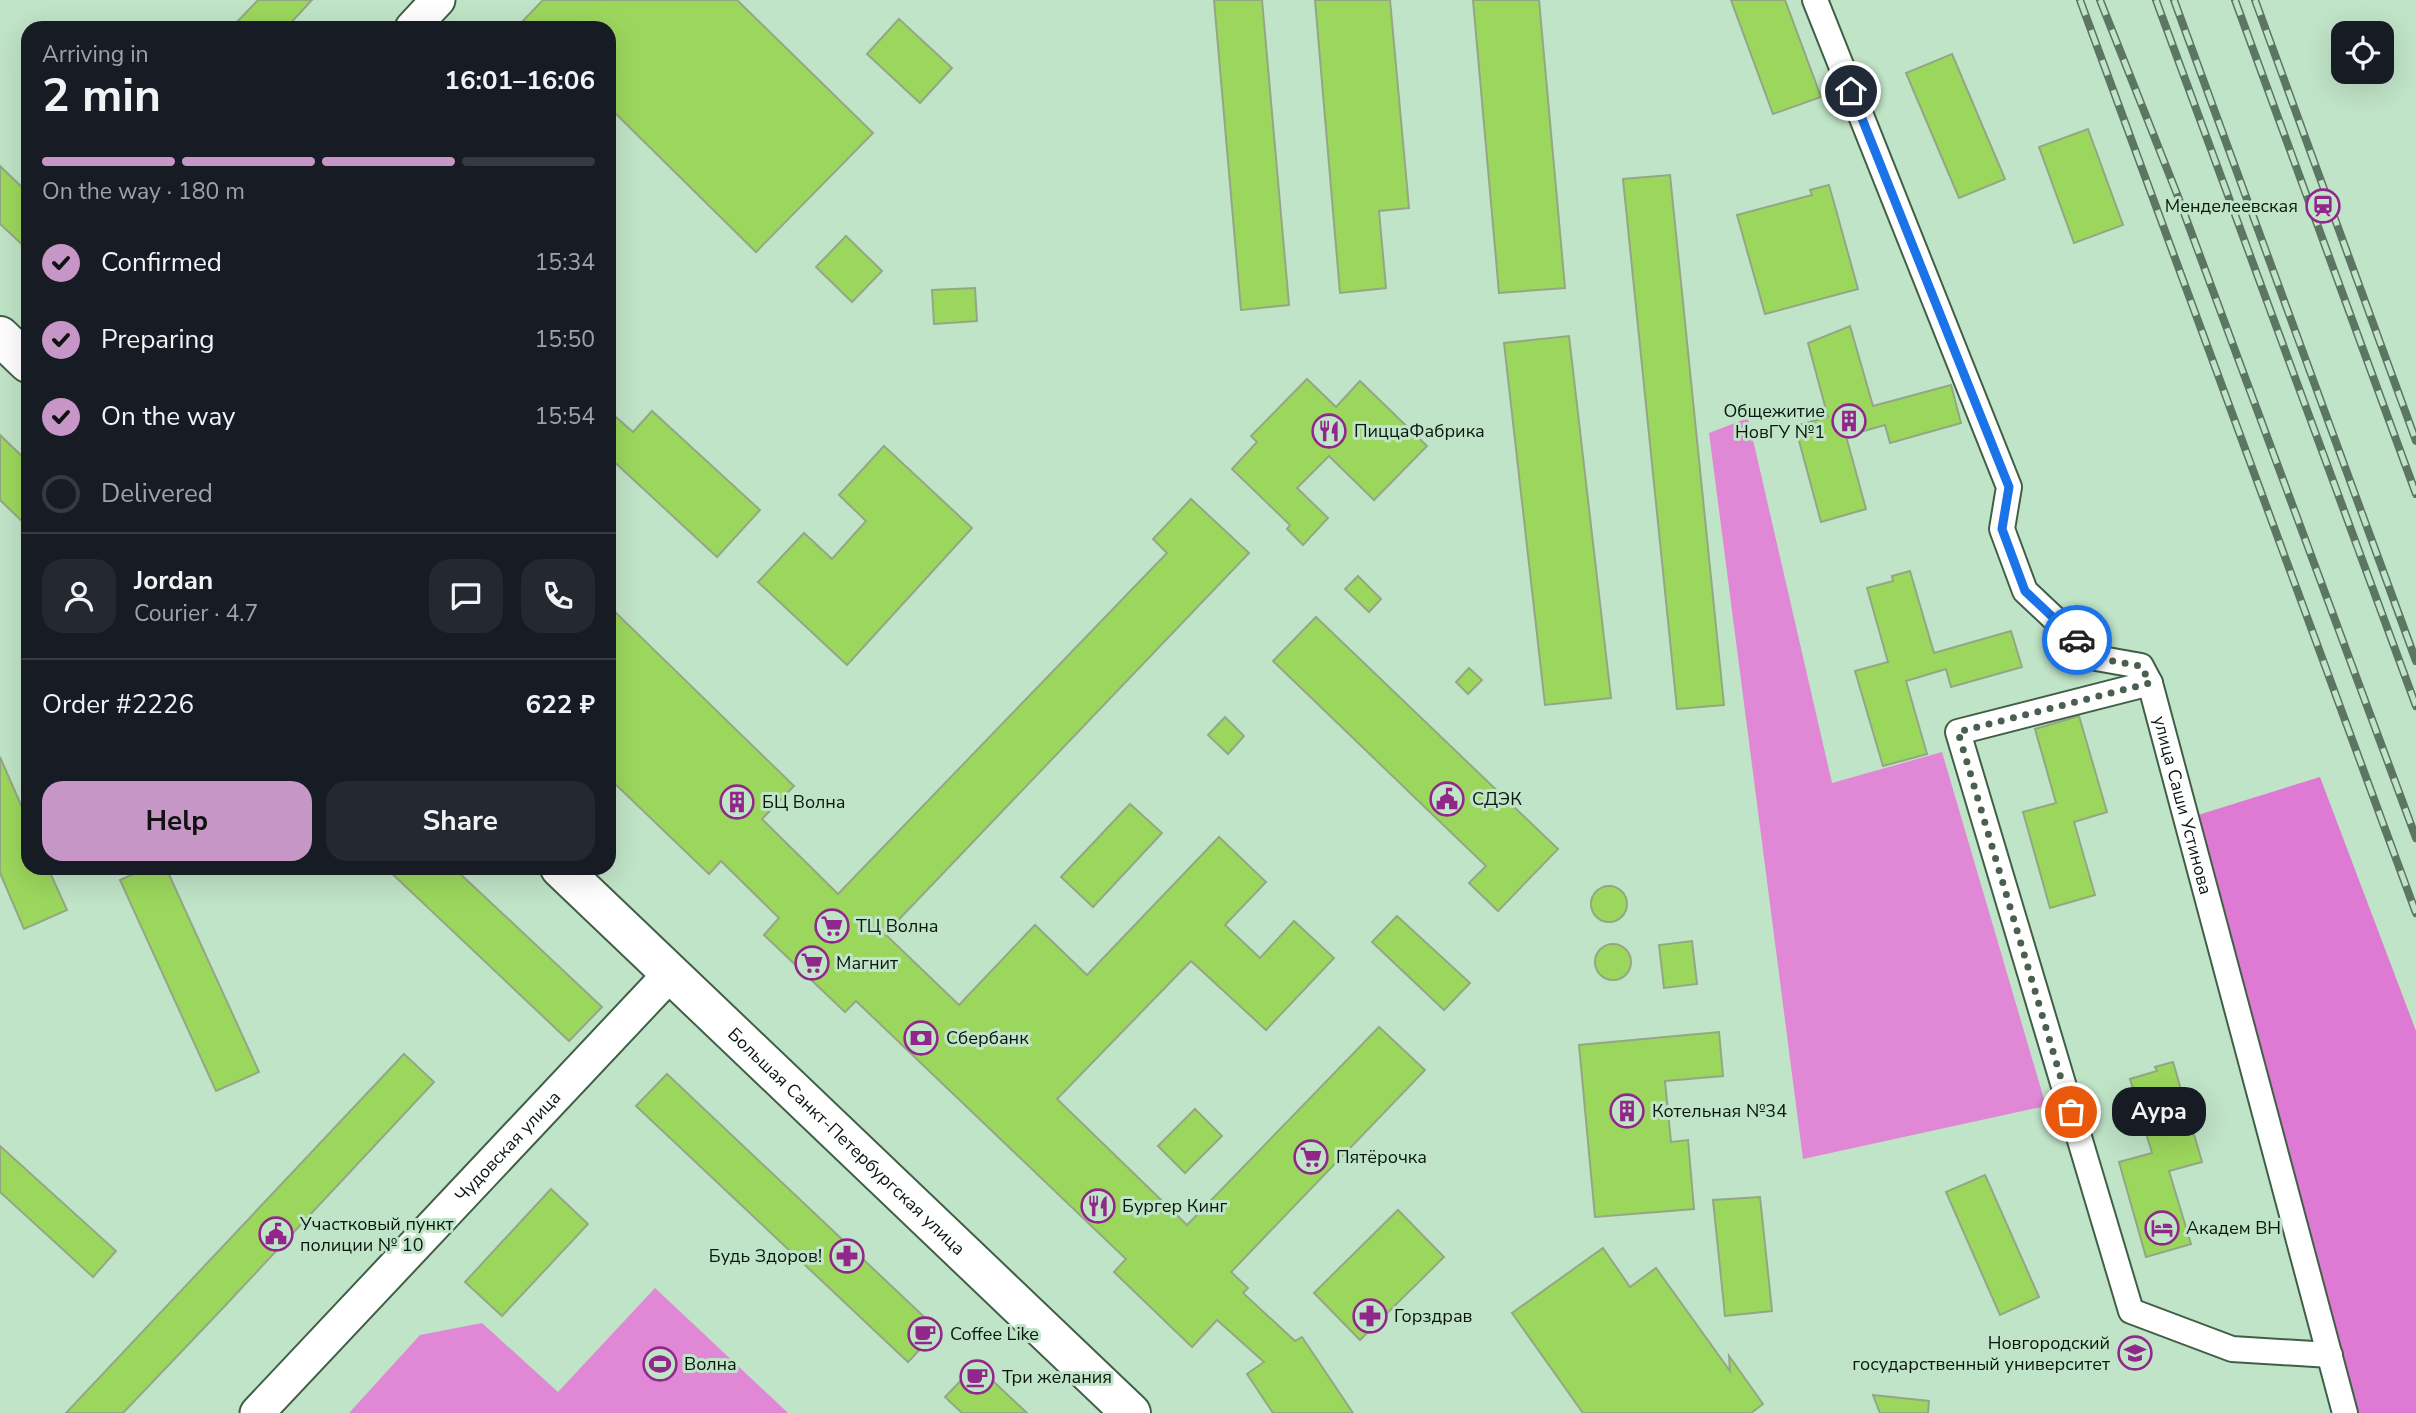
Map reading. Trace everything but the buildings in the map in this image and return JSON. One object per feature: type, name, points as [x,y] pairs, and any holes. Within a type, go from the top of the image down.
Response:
[{"type":"main road","points":[[418,21],[438,0]]},
{"type":"main road","points":[[0,336],[21,356]]},
{"type":"main road","name":"Большая Санкт-Петербургская улица","points":[[567,875],[1131,1413]]},
{"type":"main road","name":"Чудовская улица","points":[[257,1413],[671,973]]},
{"type":"street","points":[[1815,0],[2009,487],[2002,529],[2025,591],[2096,658],[2141,666],[2150,683],[1958,732],[2132,1311],[2232,1349],[2330,1355]]},
{"type":"street","name":"улица Саши Устинова","points":[[2150,683],[2345,1413]]},
{"type":"shaded area","points":[[1748,418],[1832,783],[1942,752],[2046,1106],[1803,1159],[1709,433]]},
{"type":"shaded area","points":[[2320,777],[2416,1031],[2416,1413],[2355,1413],[2198,815]]},
{"type":"shaded area","name":"Волна","points":[[655,1288],[788,1413],[349,1413],[420,1335],[482,1323],[558,1392]]},
{"type":"railway","points":[[2080,0],[2416,913]]},
{"type":"railway","points":[[2100,0],[2177,194],[2416,838]]},
{"type":"railway","points":[[2156,0],[2416,706]]},
{"type":"railway","points":[[2174,0],[2416,661]]},
{"type":"railway","points":[[2235,0],[2416,494]]},
{"type":"railway","points":[[2255,0],[2416,441]]},
{"type":"way so far","points":[[2071,1112],[1958,732],[2150,683],[2141,666],[2096,658],[2077,640]]},
{"type":"place","name":"Менделеевская","points":[[2323,206]]},
{"type":"place","name":"Общежитие НовГУ №1","points":[[1849,421]]},
{"type":"place","name":"ПиццаФабрика","points":[[1329,431]]},
{"type":"place","name":"СДЭК","points":[[1447,799]]},
{"type":"place","name":"БЦ Волна","points":[[737,802]]},
{"type":"place","name":"ТЦ Волна","points":[[832,926]]},
{"type":"place","name":"Магнит","points":[[812,963]]},
{"type":"place","name":"Сбербанк","points":[[921,1038]]},
{"type":"place","name":"Котельная №34","points":[[1627,1111]]},
{"type":"place","name":"Аура","points":[[2071,1112]]},
{"type":"place","name":"Пятёрочка","points":[[1311,1157]]},
{"type":"place","name":"Бургер Кинг","points":[[1098,1206]]},
{"type":"place","name":"Академ ВН","points":[[2162,1228]]},
{"type":"place","name":"Участковый пункт полиции № 10","points":[[276,1234]]},
{"type":"place","name":"Будь Здоров!","points":[[847,1256]]},
{"type":"place","name":"Горздрав","points":[[1370,1316]]},
{"type":"place","name":"Coffee Like","points":[[925,1334]]},
{"type":"place","name":"Новгородский государственный университет","points":[[2135,1353]]},
{"type":"place","name":"Волна","points":[[660,1364]]},
{"type":"place","name":"Три желания","points":[[977,1377]]},
{"type":"route","points":[[1851,91],[2009,487],[2002,529],[2025,591],[2077,640]]}]
